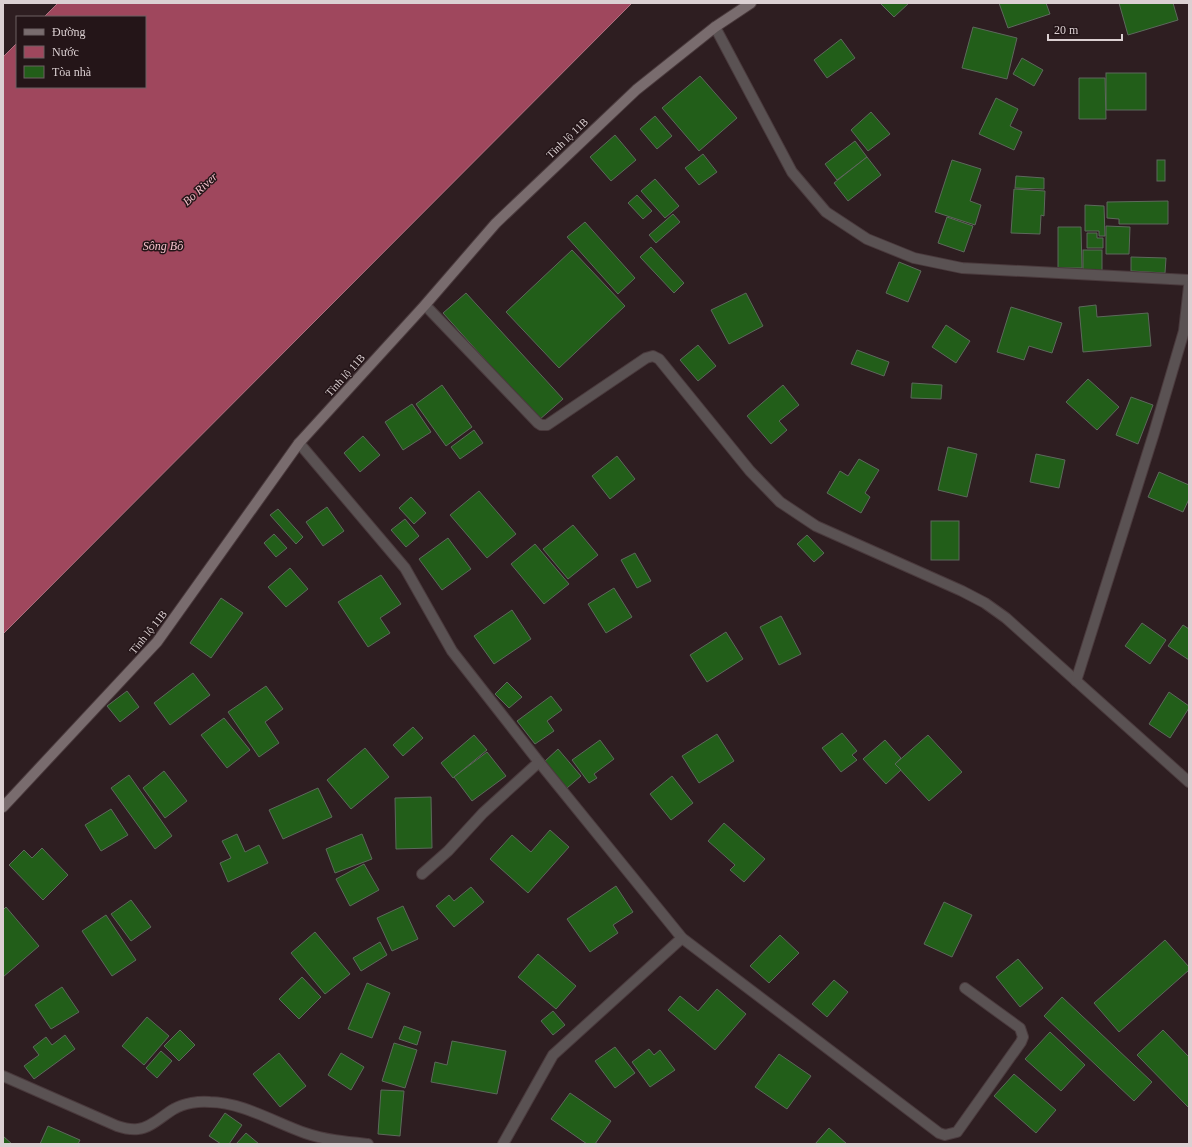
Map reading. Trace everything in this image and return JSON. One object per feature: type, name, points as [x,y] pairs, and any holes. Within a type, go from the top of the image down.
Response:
[{"type":"main road","name":"Tỉnh lộ 11B","points":[[3,807],[157,642],[299,443],[425,305],[496,222],[636,90],[715,27],[751,3]]},
{"type":"street","points":[[715,27],[792,172],[826,212],[867,239],[914,258],[962,268],[1189,280]]},
{"type":"street","points":[[1076,681],[1154,433],[1184,331],[1189,286]]},
{"type":"street","points":[[425,305],[538,423],[542,425],[547,425],[646,358],[653,356],[659,359],[750,471],[780,502],[816,526],[962,591],[985,603],[1006,618],[1189,782]]},
{"type":"street","points":[[299,443],[405,568],[452,651],[539,762],[682,938],[939,1133],[945,1135],[957,1132],[1021,1042],[1023,1037],[1020,1028],[965,988]]},
{"type":"street","points":[[422,874],[448,850],[483,813],[539,762]]},
{"type":"street","points":[[503,1144],[553,1055],[682,938]]},
{"type":"street","points":[[3,1076],[116,1126],[128,1129],[147,1127],[176,1108],[191,1103],[210,1102],[230,1104],[306,1133],[332,1139],[368,1144]]},
{"type":"water","name":"Sông Bồ","points":[[58,3],[632,3],[3,634],[3,57],[16,44],[16,88],[146,88],[146,16],[45,16]]},
{"type":"building","points":[[880,3],[909,3],[894,17]]},
{"type":"building","points":[[999,3],[1046,3],[1050,14],[1008,28]]},
{"type":"building","points":[[1119,3],[1173,3],[1178,20],[1128,35]]},
{"type":"building","points":[[973,27],[1017,38],[1007,79],[962,68]]},
{"type":"building","points":[[841,39],[855,58],[827,78],[814,60]]},
{"type":"building","points":[[1022,58],[1043,70],[1034,86],[1013,74]]},
{"type":"building","points":[[1106,73],[1146,73],[1146,110],[1106,110]]},
{"type":"building","points":[[700,76],[737,118],[699,151],[662,108]]},
{"type":"building","points":[[1079,78],[1105,78],[1106,119],[1079,119]]},
{"type":"building","points":[[996,98],[1018,109],[1010,126],[1022,132],[1014,150],[979,134]]},
{"type":"building","points":[[871,112],[890,134],[868,151],[851,130]]},
{"type":"building","points":[[655,116],[672,136],[657,149],[640,129]]},
{"type":"building","points":[[615,135],[636,160],[611,181],[590,157]]},
{"type":"building","points":[[855,141],[867,157],[837,180],[825,164]]},
{"type":"building","points":[[703,154],[717,172],[699,185],[685,168]]},
{"type":"building","points":[[867,157],[881,175],[848,201],[834,183]]},
{"type":"building","points":[[952,160],[981,169],[970,201],[981,205],[975,225],[935,212]]},
{"type":"building","points":[[1157,160],[1165,160],[1165,181],[1157,181]]},
{"type":"building","points":[[1016,176],[1044,178],[1044,189],[1015,188]]},
{"type":"building","points":[[655,179],[679,206],[665,218],[641,191]]},
{"type":"building","points":[[1014,189],[1045,191],[1044,216],[1041,215],[1040,234],[1011,233]]},
{"type":"building","points":[[637,195],[652,211],[643,219],[628,203]]},
{"type":"building","points":[[1168,201],[1168,224],[1119,224],[1119,219],[1107,218],[1107,202]]},
{"type":"building","points":[[1085,205],[1104,206],[1105,236],[1099,236],[1099,231],[1085,231]]},
{"type":"building","points":[[673,214],[680,222],[656,243],[649,235]]},
{"type":"building","points":[[947,217],[973,226],[964,252],[938,243]]},
{"type":"building","points":[[585,222],[635,278],[618,294],[567,237]]},
{"type":"building","points":[[1106,226],[1130,227],[1129,254],[1106,254]]},
{"type":"building","points":[[1058,227],[1081,227],[1082,268],[1058,268]]},
{"type":"building","points":[[1087,233],[1097,233],[1097,238],[1103,238],[1103,248],[1087,248]]},
{"type":"building","points":[[651,247],[684,283],[674,293],[640,257]]},
{"type":"building","points":[[572,250],[625,306],[559,368],[506,312]]},
{"type":"building","points":[[1083,250],[1102,250],[1102,271],[1083,271]]},
{"type":"building","points":[[1131,257],[1166,258],[1165,273],[1131,271]]},
{"type":"building","points":[[899,262],[921,271],[908,302],[886,293]]},
{"type":"building","points":[[466,293],[563,399],[539,420],[443,313]]},
{"type":"building","points":[[746,293],[763,326],[729,344],[711,310]]},
{"type":"building","points":[[1096,305],[1097,317],[1148,313],[1151,346],[1083,352],[1079,307]]},
{"type":"building","points":[[1011,307],[1062,323],[1052,353],[1029,346],[1024,360],[997,352]]},
{"type":"building","points":[[946,325],[970,341],[956,363],[932,347]]},
{"type":"building","points":[[698,345],[716,366],[698,381],[680,360]]},
{"type":"building","points":[[857,350],[889,362],[884,376],[851,364]]},
{"type":"building","points":[[1088,379],[1119,407],[1097,430],[1066,402]]},
{"type":"building","points":[[912,383],[942,385],[941,399],[911,398]]},
{"type":"building","points":[[442,385],[472,427],[446,446],[416,404]]},
{"type":"building","points":[[783,385],[799,405],[779,421],[787,430],[771,444],[747,416]]},
{"type":"building","points":[[1131,397],[1153,405],[1138,444],[1116,435]]},
{"type":"building","points":[[412,404],[431,432],[403,450],[385,422]]},
{"type":"building","points":[[474,430],[483,443],[460,459],[451,447]]},
{"type":"building","points":[[363,436],[380,455],[360,472],[344,453]]},
{"type":"building","points":[[948,447],[977,454],[967,497],[938,490]]},
{"type":"building","points":[[1036,454],[1065,460],[1059,488],[1030,482]]},
{"type":"building","points":[[617,456],[635,479],[610,499],[592,476]]},
{"type":"building","points":[[859,459],[879,470],[865,493],[870,497],[861,513],[827,493],[840,471],[848,476]]},
{"type":"building","points":[[1159,472],[1189,485],[1189,499],[1183,512],[1148,497]]},
{"type":"building","points":[[479,491],[516,534],[487,558],[450,515]]},
{"type":"building","points":[[411,497],[426,513],[414,524],[399,508]]},
{"type":"building","points":[[327,507],[344,531],[323,546],[306,522]]},
{"type":"building","points":[[278,509],[303,537],[296,544],[270,515]]},
{"type":"building","points":[[405,519],[419,536],[406,547],[391,530]]},
{"type":"building","points":[[931,521],[959,521],[959,560],[931,560]]},
{"type":"building","points":[[573,525],[598,555],[568,579],[543,549]]},
{"type":"building","points":[[274,534],[287,548],[276,557],[264,543]]},
{"type":"building","points":[[807,535],[824,553],[814,562],[797,544]]},
{"type":"building","points":[[448,538],[471,569],[442,590],[419,559]]},
{"type":"building","points":[[535,544],[569,584],[544,604],[511,564]]},
{"type":"building","points":[[635,553],[651,581],[637,588],[621,560]]},
{"type":"building","points":[[290,568],[308,589],[286,607],[268,587]]},
{"type":"building","points":[[381,575],[401,604],[380,618],[390,633],[368,647],[338,602]]},
{"type":"building","points":[[614,588],[632,617],[606,633],[588,604]]},
{"type":"building","points":[[221,598],[243,613],[211,658],[190,643]]},
{"type":"building","points":[[512,610],[531,639],[494,664],[474,636]]},
{"type":"building","points":[[781,616],[801,654],[779,665],[760,627]]},
{"type":"building","points":[[1142,623],[1166,640],[1150,664],[1125,646]]},
{"type":"building","points":[[1183,625],[1189,629],[1189,660],[1168,646]]},
{"type":"building","points":[[726,632],[743,659],[707,682],[690,655]]},
{"type":"building","points":[[193,673],[210,695],[170,725],[154,703]]},
{"type":"building","points":[[507,682],[522,697],[509,708],[495,694]]},
{"type":"building","points":[[266,686],[283,709],[265,722],[279,743],[259,757],[228,712]]},
{"type":"building","points":[[127,691],[139,707],[120,722],[107,706]]},
{"type":"building","points":[[1169,692],[1189,706],[1170,738],[1149,724]]},
{"type":"building","points":[[551,696],[562,710],[547,721],[554,731],[535,744],[517,721]]},
{"type":"building","points":[[224,718],[250,750],[227,768],[201,735]]},
{"type":"building","points":[[413,727],[423,738],[403,756],[393,745]]},
{"type":"building","points":[[842,733],[857,751],[852,755],[857,760],[841,772],[822,748]]},
{"type":"building","points":[[717,734],[734,761],[699,783],[682,756]]},
{"type":"building","points":[[474,735],[487,750],[453,778],[441,763]]},
{"type":"building","points":[[928,735],[962,772],[929,801],[895,764]]},
{"type":"building","points":[[600,740],[614,759],[594,774],[597,778],[589,783],[572,760]]},
{"type":"building","points":[[885,740],[901,758],[895,764],[901,770],[886,784],[863,759]]},
{"type":"building","points":[[365,748],[389,777],[351,809],[327,780]]},
{"type":"building","points":[[558,749],[581,776],[567,788],[544,762]]},
{"type":"building","points":[[487,752],[506,776],[472,801],[454,777]]},
{"type":"building","points":[[164,771],[187,801],[165,818],[143,788]]},
{"type":"building","points":[[129,775],[172,836],[155,849],[111,788]]},
{"type":"building","points":[[672,776],[693,803],[671,820],[650,794]]},
{"type":"building","points":[[318,788],[332,817],[283,839],[269,810]]},
{"type":"building","points":[[431,797],[432,848],[396,849],[395,798]]},
{"type":"building","points":[[111,809],[128,835],[101,851],[85,825]]},
{"type":"building","points":[[724,823],[765,859],[744,882],[730,870],[735,865],[708,841]]},
{"type":"building","points":[[550,830],[569,847],[528,893],[490,859],[512,835],[531,852]]},
{"type":"building","points":[[237,834],[245,852],[259,845],[268,863],[228,882],[220,863],[231,858],[222,841]]},
{"type":"building","points":[[362,834],[372,859],[335,873],[326,849]]},
{"type":"building","points":[[42,848],[68,875],[43,900],[9,865],[24,850],[32,858]]},
{"type":"building","points":[[364,864],[379,890],[350,906],[336,879]]},
{"type":"building","points":[[616,886],[633,912],[613,925],[618,933],[590,952],[567,919]]},
{"type":"building","points":[[471,887],[484,902],[454,927],[436,906],[449,895],[454,901]]},
{"type":"building","points":[[131,900],[151,927],[131,941],[111,914]]},
{"type":"building","points":[[944,902],[972,915],[952,957],[924,944]]},
{"type":"building","points":[[403,906],[418,939],[392,951],[377,918]]},
{"type":"building","points":[[6,907],[39,946],[3,977],[3,910]]},
{"type":"building","points":[[106,915],[136,960],[112,976],[82,931]]},
{"type":"building","points":[[315,932],[350,974],[325,994],[291,953]]},
{"type":"building","points":[[780,935],[799,953],[769,983],[750,966]]},
{"type":"building","points":[[1165,940],[1189,967],[1189,970],[1119,1032],[1094,1003]]},
{"type":"building","points":[[380,942],[387,955],[361,971],[353,958]]},
{"type":"building","points":[[538,954],[576,986],[556,1009],[518,977]]},
{"type":"building","points":[[1018,959],[1043,988],[1020,1007],[996,977]]},
{"type":"building","points":[[302,977],[321,997],[299,1019],[279,999]]},
{"type":"building","points":[[834,980],[848,992],[827,1017],[812,1004]]},
{"type":"building","points":[[367,983],[390,993],[372,1038],[348,1029]]},
{"type":"building","points":[[62,987],[79,1012],[51,1029],[35,1005]]},
{"type":"building","points":[[717,989],[746,1014],[715,1050],[668,1010],[680,996],[698,1011]]},
{"type":"building","points":[[1062,997],[1152,1082],[1134,1101],[1044,1016]]},
{"type":"building","points":[[553,1011],[565,1025],[553,1035],[541,1021]]},
{"type":"building","points":[[147,1017],[169,1036],[144,1065],[122,1046]]},
{"type":"building","points":[[404,1026],[421,1032],[417,1045],[399,1039]]},
{"type":"building","points":[[180,1030],[195,1045],[179,1061],[164,1046]]},
{"type":"building","points":[[1163,1030],[1189,1057],[1189,1108],[1137,1055]]},
{"type":"building","points":[[1050,1032],[1085,1065],[1061,1091],[1025,1059]]},
{"type":"building","points":[[65,1035],[75,1049],[34,1079],[24,1066],[39,1055],[33,1047],[46,1037],[52,1045]]},
{"type":"building","points":[[452,1041],[506,1051],[497,1094],[431,1082],[435,1062],[447,1065]]},
{"type":"building","points":[[394,1043],[417,1050],[405,1088],[382,1081]]},
{"type":"building","points":[[615,1047],[635,1073],[615,1088],[595,1061]]},
{"type":"building","points":[[649,1049],[654,1055],[660,1050],[675,1070],[650,1087],[632,1062]]},
{"type":"building","points":[[161,1051],[172,1061],[157,1078],[146,1068]]},
{"type":"building","points":[[279,1053],[306,1086],[280,1107],[253,1074]]},
{"type":"building","points":[[341,1053],[364,1067],[351,1090],[328,1075]]},
{"type":"building","points":[[779,1054],[811,1076],[787,1109],[755,1087]]},
{"type":"building","points":[[1014,1074],[1056,1110],[1036,1133],[994,1096]]},
{"type":"building","points":[[381,1090],[404,1091],[400,1136],[378,1134]]},
{"type":"building","points":[[570,1093],[611,1121],[595,1144],[587,1144],[551,1119]]},
{"type":"building","points":[[225,1113],[242,1125],[229,1144],[221,1144],[209,1136]]},
{"type":"building","points":[[48,1126],[80,1140],[78,1144],[40,1144]]},
{"type":"building","points":[[829,1128],[847,1144],[815,1144]]},
{"type":"building","points":[[246,1133],[259,1144],[236,1144]]},
{"type":"building","points":[[3,1136],[12,1144],[3,1144]]},
{"type":"water label","name":"Bo River","points":[[200,189]]}]
